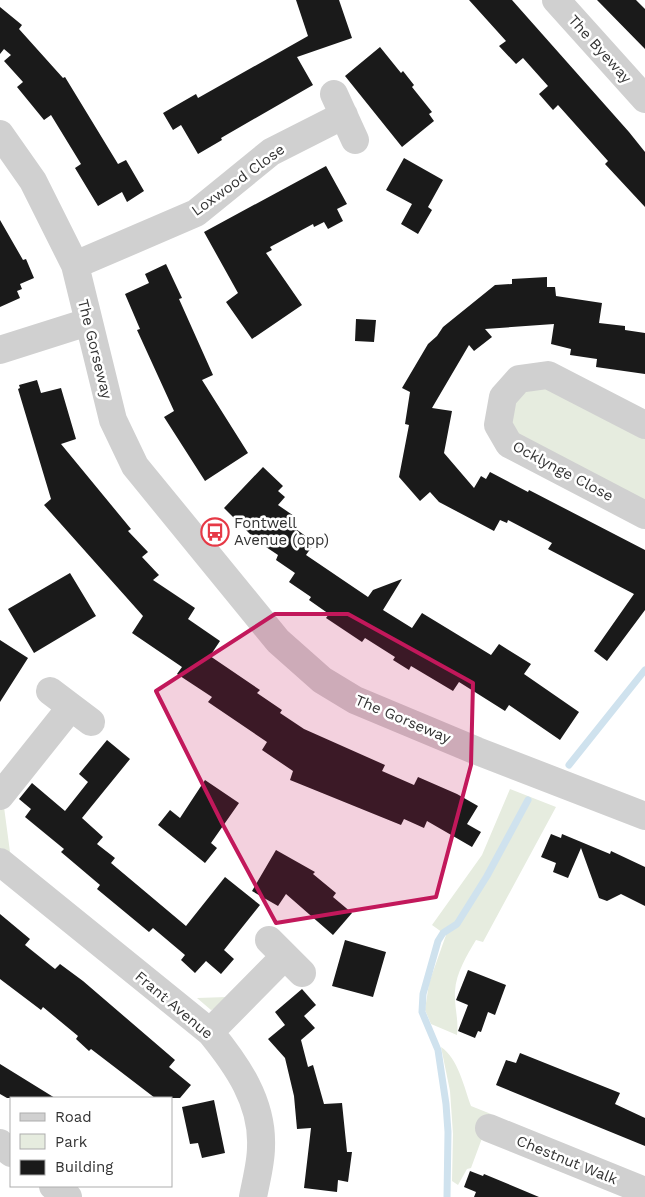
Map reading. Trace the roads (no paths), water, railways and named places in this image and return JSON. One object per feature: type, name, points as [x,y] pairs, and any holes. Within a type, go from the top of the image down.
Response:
[{"type":"street","name":"The Byeway","points":[[556,0],[645,99]]},
{"type":"street","name":"Loxwood Close","points":[[75,265],[196,213],[271,152],[339,104],[355,140]]},
{"type":"street","name":"The Gorseway","points":[[0,134],[33,181],[75,265],[113,420],[135,466],[278,641],[322,680],[355,700],[645,816]]},
{"type":"street","points":[[0,350],[88,322]]},
{"type":"street","name":"Ocklynge Close","points":[[645,425],[548,375],[519,379],[503,397],[498,425],[509,444],[645,515]]},
{"type":"street","points":[[0,796],[81,715],[50,691]]},
{"type":"street","name":"Frant Avenue","points":[[0,862],[210,1032],[232,1060],[251,1093],[258,1120],[261,1147],[253,1197]]},
{"type":"street","points":[[210,1032],[286,957]]},
{"type":"street","name":"Chestnut Walk","points":[[488,1128],[645,1191]]},
{"type":"street","points":[[0,1143],[10,1152]]},
{"type":"street","points":[[54,1187],[68,1197]]},
{"type":"waterway","points":[[569,765],[645,670]]},
{"type":"waterway","points":[[447,1197],[448,1132],[446,1104],[438,1050],[422,1012],[423,994],[438,941],[443,933],[457,924],[487,876],[528,800]]},
{"type":"place","name":"Fontwell Avenue (opp)","points":[[215,532]]}]
